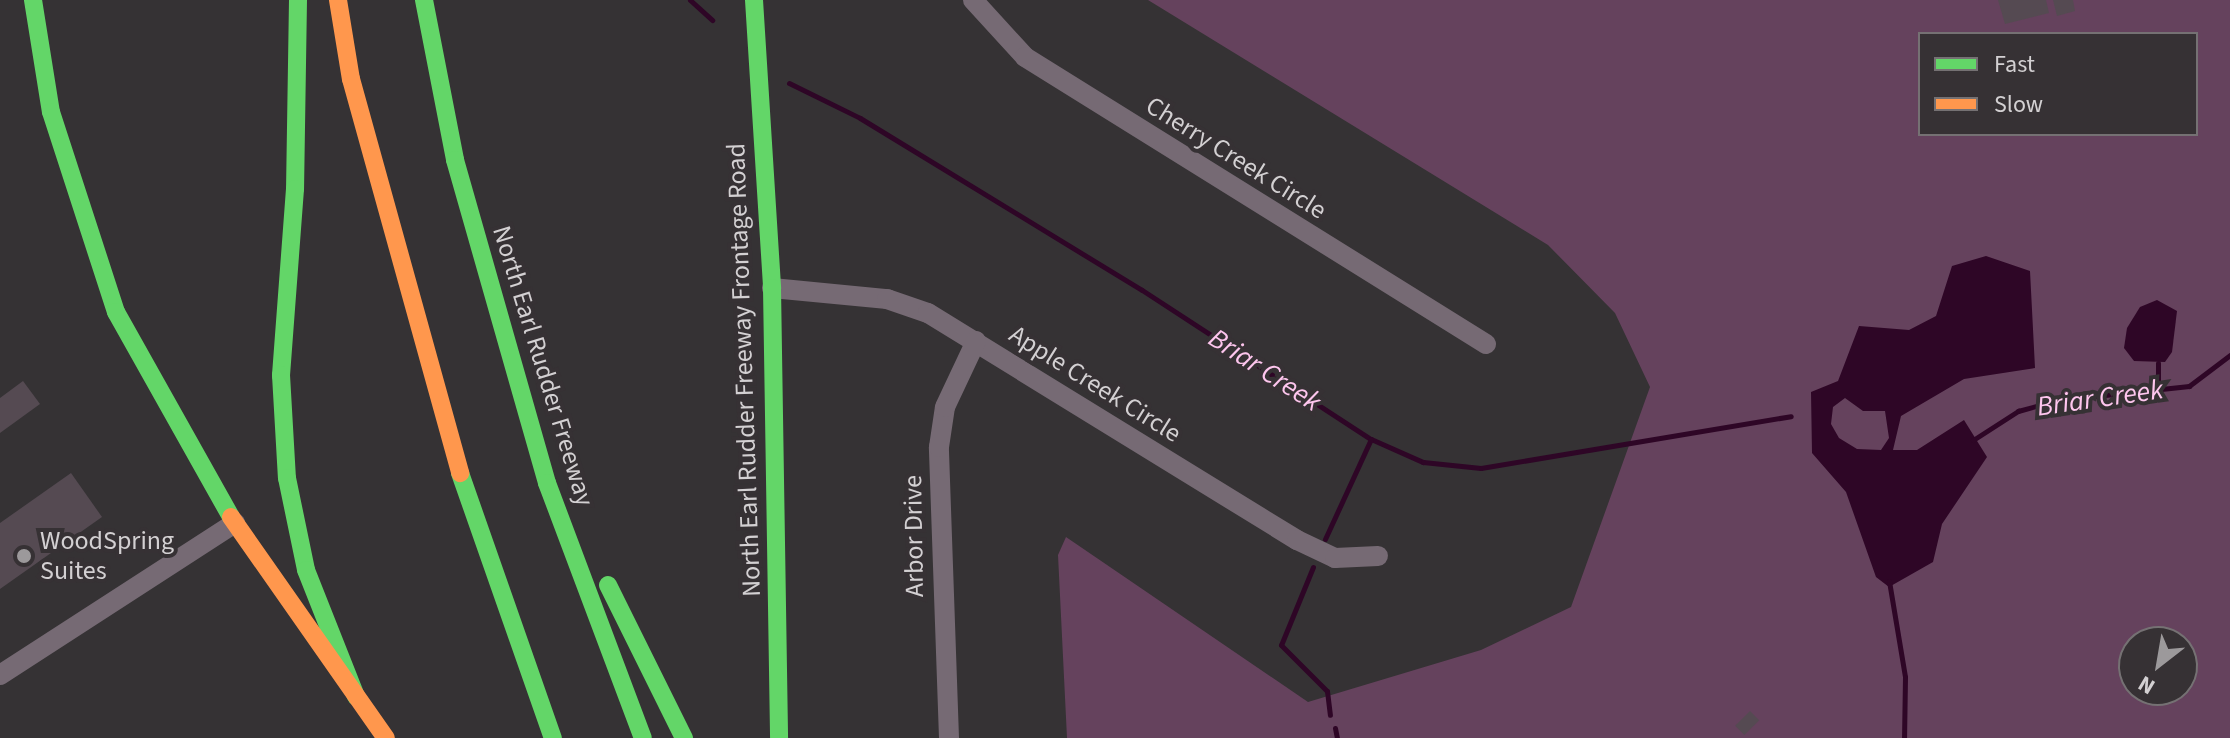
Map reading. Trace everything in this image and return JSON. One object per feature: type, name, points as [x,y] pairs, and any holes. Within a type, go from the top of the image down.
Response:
[{"type":"main road","points":[[33,0],[51,112],[116,312],[235,523],[386,738]]},
{"type":"main road","points":[[298,0],[295,189],[281,375],[287,478],[306,570],[356,696]]},
{"type":"main road","points":[[338,0],[351,79],[437,406],[553,738]]},
{"type":"main road","name":"North Earl Rudder Freeway","points":[[424,0],[455,160],[547,483],[643,738]]},
{"type":"main road","name":"North Earl Rudder Freeway Frontage Road","points":[[754,0],[772,288],[779,738]]},
{"type":"main road","points":[[504,331],[595,559],[684,738]]},
{"type":"street","name":"Cherry Creek Circle","points":[[973,0],[1025,57],[1486,344]]},
{"type":"street","name":"Apple Creek Circle","points":[[772,288],[887,299],[976,341],[1297,540],[1335,558],[1378,556]]},
{"type":"street","name":"Arbor Drive","points":[[949,738],[939,447],[945,407],[976,341]]},
{"type":"street","points":[[0,675],[235,523]]},
{"type":"shaded area","points":[[1148,0],[2230,0],[2230,738],[1067,738],[1058,555],[1066,537],[1308,702],[1481,650],[1571,607],[1650,387],[1615,313],[1548,245]]},
{"type":"shaded area","points":[[1986,256],[2030,271],[2035,368],[1964,379],[1901,416],[1893,450],[1917,450],[1964,420],[1987,457],[1942,524],[1933,562],[1889,587],[1876,577],[1846,492],[1812,453],[1811,392],[1838,381],[1859,326],[1909,330],[1936,316],[1952,266]],"holes":[[[1845,398],[1863,411],[1885,411],[1889,438],[1881,450],[1857,449],[1839,438],[1831,424],[1833,407]]]},
{"type":"shaded area","points":[[2157,300],[2177,311],[2172,352],[2165,362],[2134,361],[2124,348],[2127,328],[2140,307]]},
{"type":"building","points":[[1998,0],[2046,0],[2049,13],[2005,24]]},
{"type":"building","points":[[2053,0],[2073,0],[2075,11],[2057,16]]},
{"type":"building","points":[[23,381],[40,404],[0,433],[0,398]]},
{"type":"building","name":"WoodSpring Suites","points":[[71,473],[102,517],[0,589],[0,523]]},
{"type":"building","points":[[1750,711],[1759,720],[1744,735],[1735,726]]},
{"type":"waterway","name":"Briar Creek","points":[[690,0],[712,20]]},
{"type":"waterway","name":"Briar Creek","points":[[789,83],[860,118],[1142,290],[1371,439],[1423,462],[1481,468],[1791,416]]},
{"type":"waterway","name":"Briar Creek","points":[[1973,440],[2018,411],[2058,400],[2189,386],[2230,355]]},
{"type":"waterway","points":[[2158,363],[2158,385]]},
{"type":"waterway","points":[[1325,539],[1371,439]]},
{"type":"waterway","points":[[1313,567],[1281,645],[1327,691],[1330,715]]},
{"type":"waterway","points":[[1889,581],[1905,677],[1904,738]]},
{"type":"waterway","points":[[1335,728],[1337,738]]},
{"type":"traffic: fast","points":[[33,0],[51,112],[116,312],[231,517]]},
{"type":"traffic: fast","points":[[298,0],[295,189],[281,375],[287,478],[306,570],[356,696]]},
{"type":"traffic: fast","points":[[424,0],[455,160],[547,483],[643,738]]},
{"type":"traffic: fast","points":[[754,0],[772,288],[779,738]]},
{"type":"traffic: fast","points":[[460,473],[553,738]]},
{"type":"traffic: fast","points":[[608,585],[684,738]]},
{"type":"traffic: slow","points":[[338,0],[351,79],[460,473]]},
{"type":"traffic: slow","points":[[231,517],[386,738]]},
{"type":"place","name":"WoodSpring Suites","points":[[24,556]]}]
